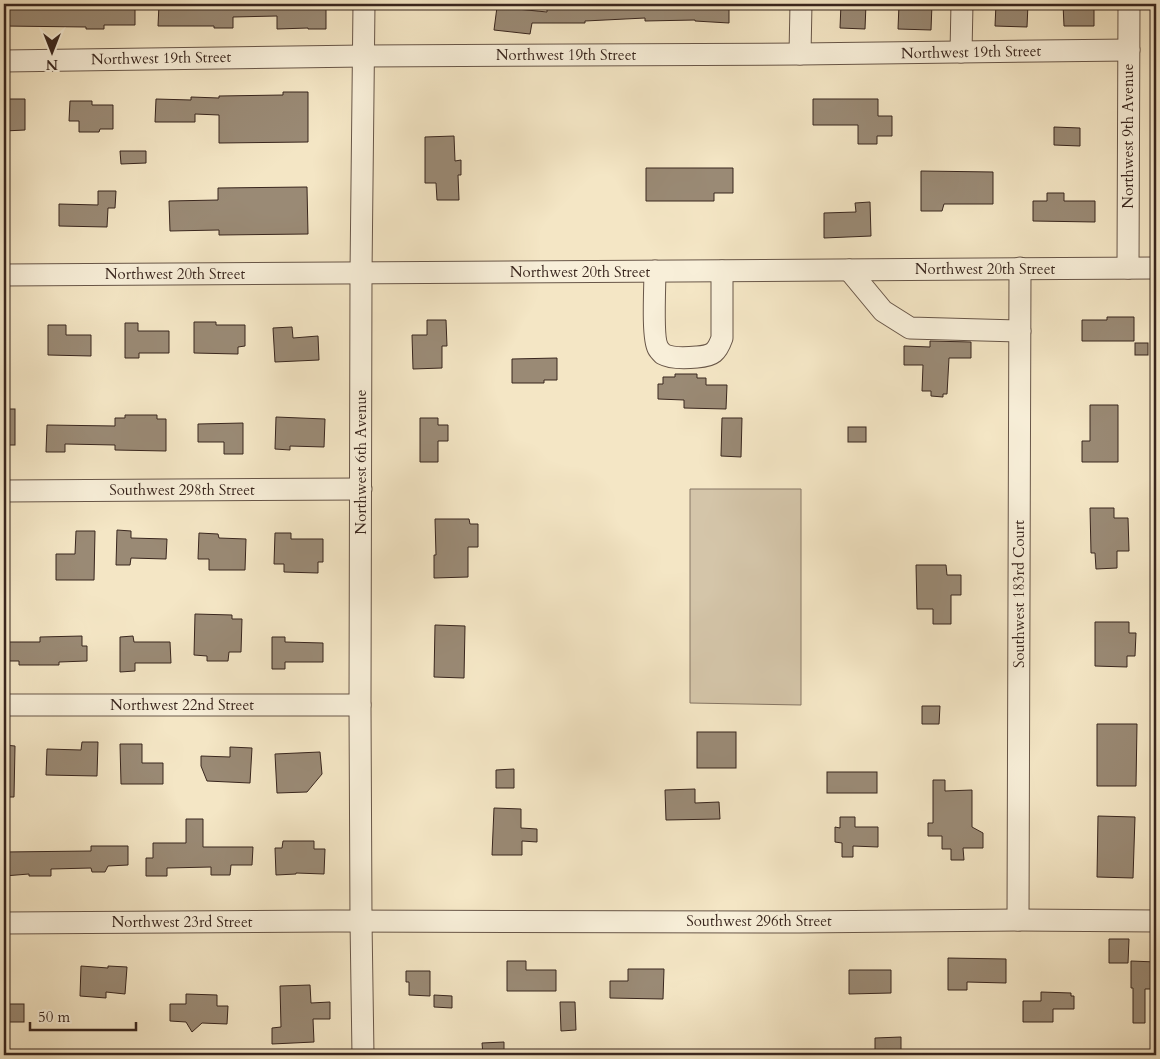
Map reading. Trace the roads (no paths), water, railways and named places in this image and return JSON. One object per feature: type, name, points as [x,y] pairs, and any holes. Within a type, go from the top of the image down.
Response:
[{"type":"street","name":"Northwest 6th Avenue","points":[[364,4],[360,705],[364,1055]]},
{"type":"street","points":[[800,54],[801,4]]},
{"type":"street","points":[[961,52],[962,4]]},
{"type":"street","name":"Northwest 9th Avenue","points":[[1128,4],[1128,268]]},
{"type":"street","name":"Northwest 19th Street","points":[[4,61],[1129,50]]},
{"type":"street","name":"Southwest 183rd Court","points":[[1018,920],[1020,268]]},
{"type":"street","name":"Northwest 20th Street","points":[[4,275],[1156,268]]},
{"type":"street","points":[[656,271],[655,325],[658,348],[664,354],[685,358],[713,354],[719,348],[722,338],[722,270]]},
{"type":"street","points":[[849,270],[882,311],[910,328],[1020,331]]},
{"type":"street","name":"Southwest 298th Street","points":[[4,492],[361,489]]},
{"type":"street","name":"Northwest 22nd Street","points":[[4,705],[360,705]]},
{"type":"street","name":"Southwest 296th Street","points":[[361,921],[1156,921]]},
{"type":"street","name":"Northwest 23rd Street","points":[[4,923],[361,921]]}]
